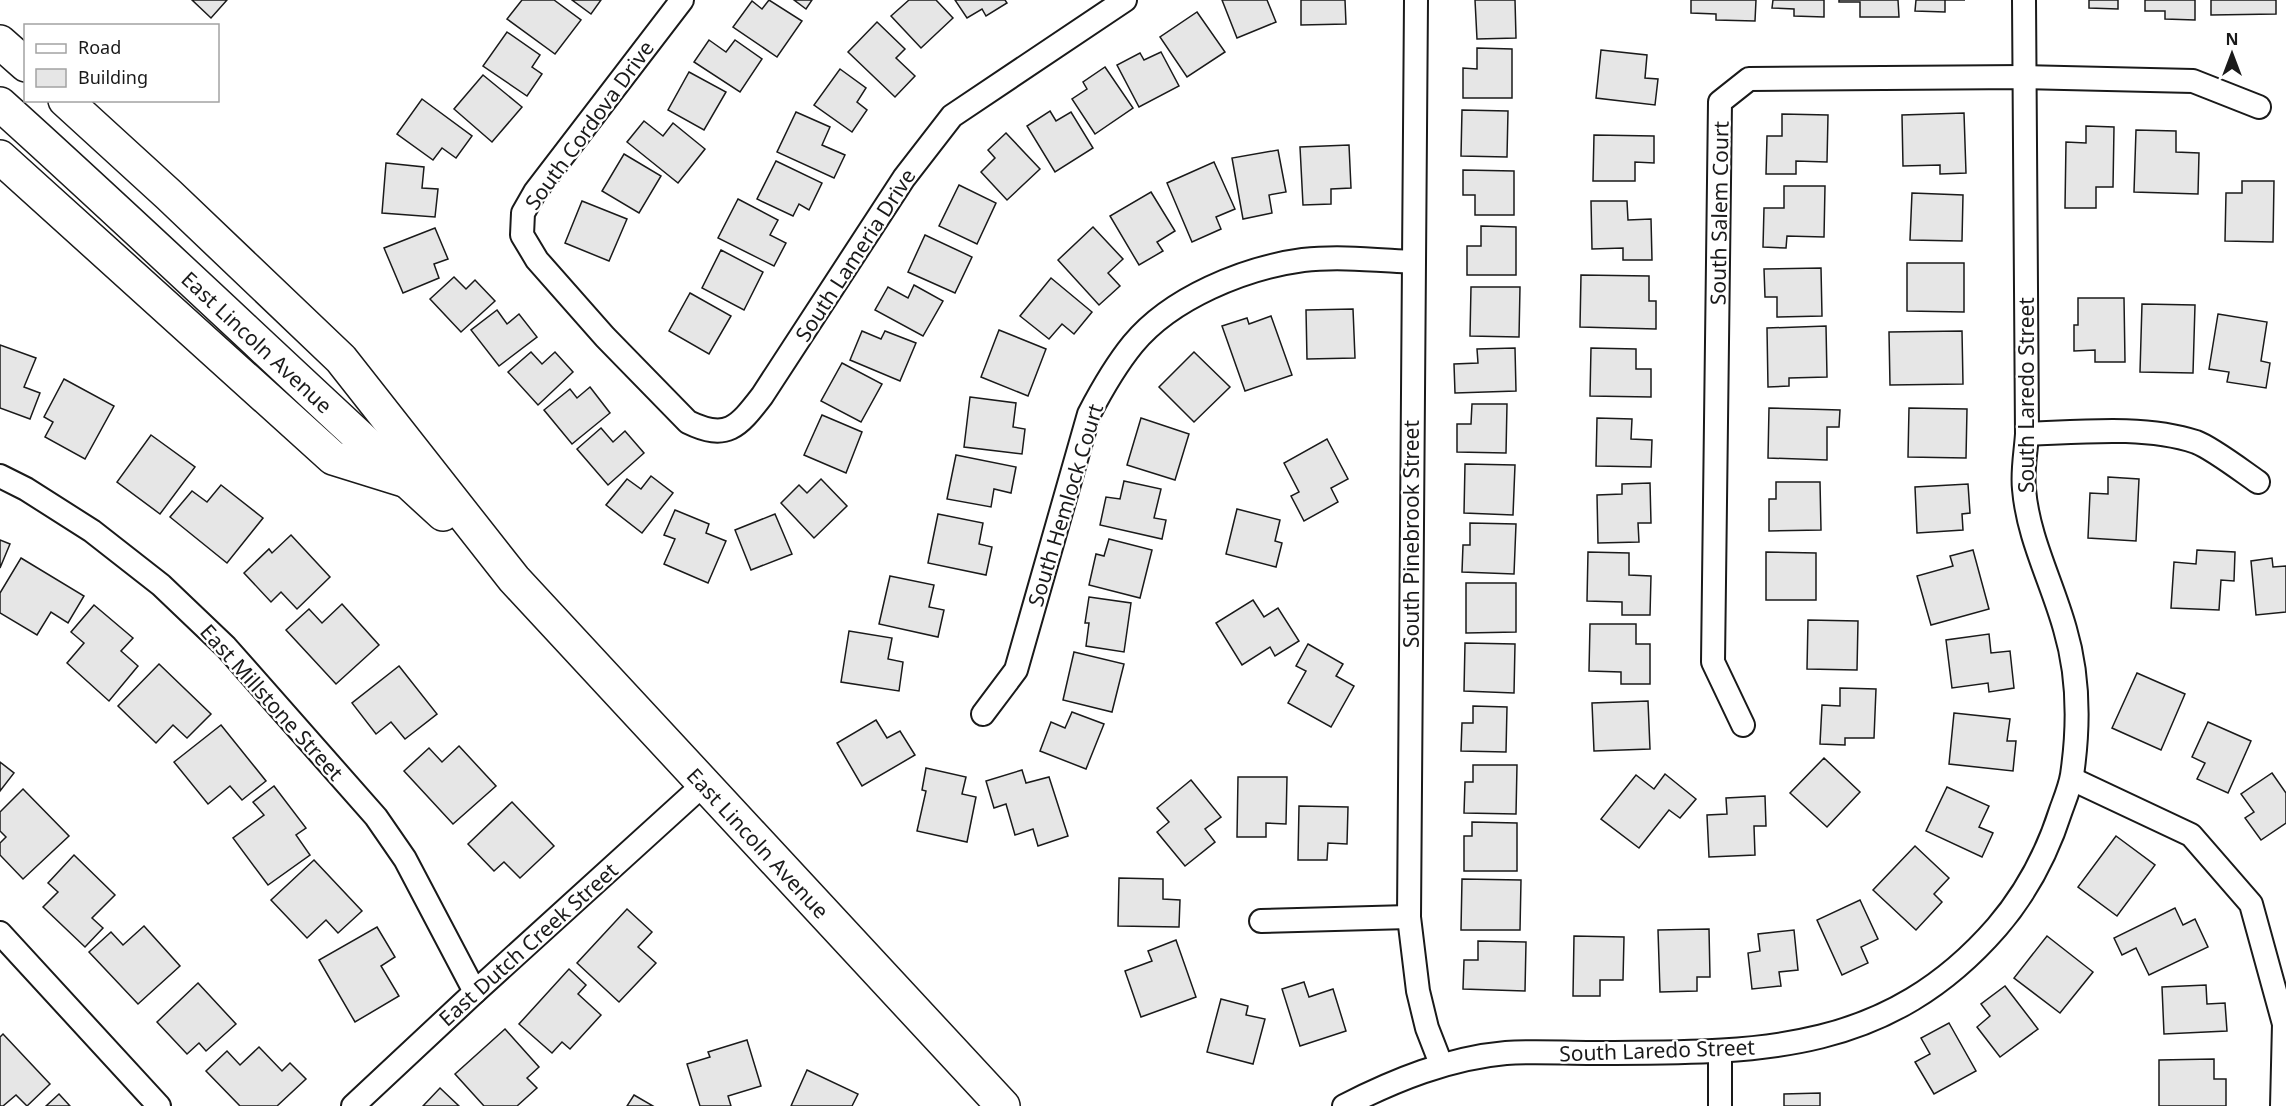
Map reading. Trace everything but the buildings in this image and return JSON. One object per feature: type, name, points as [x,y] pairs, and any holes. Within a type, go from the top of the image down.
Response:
[{"type":"main road","points":[[0,42],[24,63]]},
{"type":"main road","name":"East Lincoln Avenue","points":[[67,102],[169,195],[341,359],[514,579],[1003,1106]]},
{"type":"main road","points":[[5,109],[66,136],[141,203],[157,206],[169,195]]},
{"type":"main road","name":"East Lincoln Avenue","points":[[5,109],[112,204],[304,387],[514,579]]},
{"type":"main road","points":[[0,157],[333,458],[406,481]]},
{"type":"street","name":"South Cordova Drive","points":[[606,337],[537,260],[522,235],[523,213],[535,192],[682,0]]},
{"type":"street","name":"South Lameria Drive","points":[[606,337],[688,422],[705,430],[722,430],[742,422],[762,396],[904,178],[952,116],[1125,0]]},
{"type":"street","name":"South Pinebrook Street","points":[[1416,0],[1409,917],[1418,991],[1427,1028],[1441,1064]]},
{"type":"street","name":"South Laredo Street","points":[[1344,1106],[1441,1064],[1506,1053],[1720,1052],[1782,1045],[1839,1033],[1896,1010],[1944,980],[1981,945],[2018,903],[2049,847],[2072,779],[2077,722],[2075,676],[2066,631],[2032,535],[2024,487],[2027,434],[2024,0]]},
{"type":"street","name":"South Salem Court","points":[[1743,725],[1713,662],[1720,102],[1749,79],[2024,77],[2193,81],[2259,107]]},
{"type":"street","name":"South Hemlock Court","points":[[982,714],[1016,670],[1089,414],[1109,377],[1134,343],[1168,311],[1214,286],[1257,271],[1302,260],[1350,258],[1413,262]]},
{"type":"street","points":[[2027,434],[2102,431],[2143,433],[2197,443],[2258,482]]},
{"type":"street","name":"East Millstone Street","points":[[0,476],[26,489],[92,531],[160,585],[226,647],[376,817],[405,859],[475,992]]},
{"type":"street","points":[[2072,779],[2191,835],[2251,904],[2284,1024],[2282,1106]]},
{"type":"street","name":"East Dutch Creek Street","points":[[353,1106],[704,784]]},
{"type":"street","points":[[1261,921],[1409,917]]},
{"type":"street","points":[[0,933],[159,1106]]},
{"type":"street","points":[[1720,1052],[1720,1106]]}]
